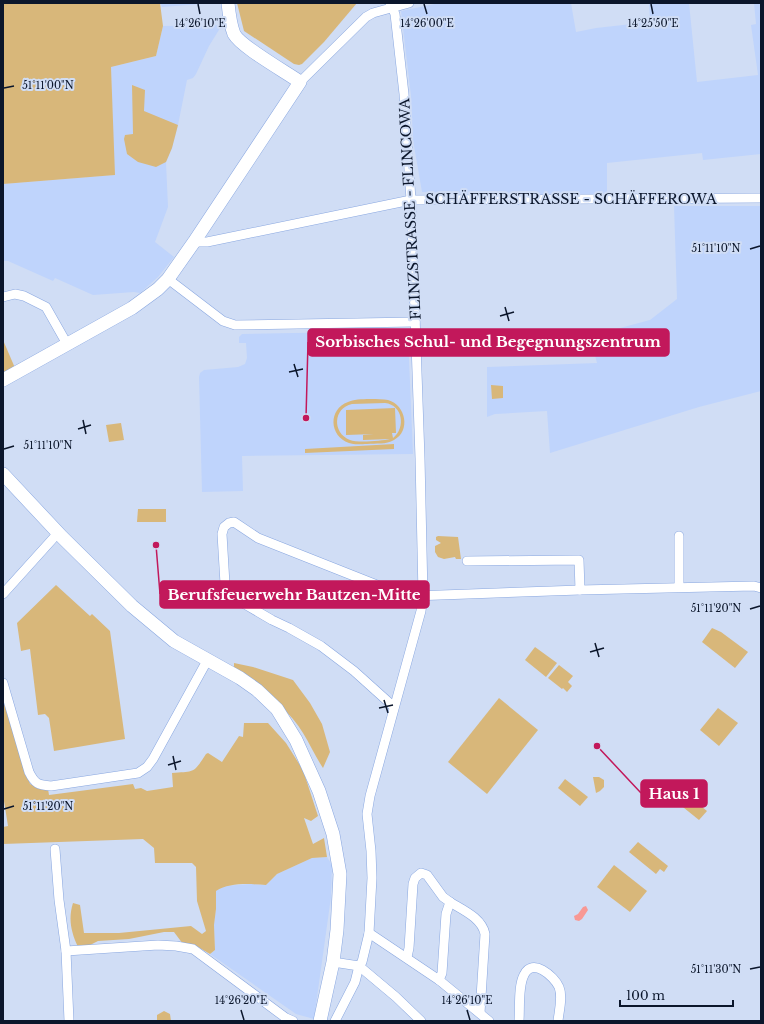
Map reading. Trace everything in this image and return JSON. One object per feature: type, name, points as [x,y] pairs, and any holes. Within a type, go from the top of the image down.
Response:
[{"type":"street","points":[[228,3],[233,31],[241,42],[300,82]]},
{"type":"street","points":[[3,380],[132,308],[158,289],[168,279],[194,242],[300,82],[366,17],[373,12],[391,5],[409,3]]},
{"type":"street","name":"FLINZSTRASSE - FLINCOWA","points":[[335,1021],[355,982],[362,962],[369,933],[372,878],[367,814],[370,796],[421,611],[424,595],[411,200],[404,94],[395,14],[391,5]]},
{"type":"street","name":"SCHÄFFERSTRASSE - SCHÄFFEROWA","points":[[194,242],[207,242],[411,200],[761,198]]},
{"type":"street","points":[[168,279],[223,321],[235,325],[415,322]]},
{"type":"street","points":[[3,297],[15,294],[24,296],[46,307],[67,344]]},
{"type":"street","points":[[3,474],[58,533],[132,606],[174,641],[208,659],[251,686],[277,709],[296,740],[310,768],[319,791],[333,834],[340,874],[337,930],[333,962],[320,1021]]},
{"type":"street","points":[[394,707],[354,671],[321,646],[272,620],[230,594],[225,584],[222,534],[224,527],[229,523],[234,522],[258,538],[397,594],[413,596],[679,587],[754,586],[761,588]]},
{"type":"street","points":[[3,594],[58,533]]},
{"type":"street","points":[[679,536],[679,587]]},
{"type":"street","points":[[467,561],[579,560],[580,590]]},
{"type":"street","points":[[3,683],[29,772],[34,782],[51,786],[138,773],[147,767],[153,759],[208,659]]},
{"type":"street","points":[[55,849],[66,951],[69,1021]]},
{"type":"street","points":[[407,957],[409,948],[413,884],[415,878],[421,873],[427,875],[443,897],[478,920],[484,927],[485,941],[480,1013]]},
{"type":"street","points":[[439,980],[442,973],[446,914],[450,902]]},
{"type":"street","points":[[369,933],[407,957],[439,980],[489,1021]]},
{"type":"street","points":[[66,951],[158,945],[193,949],[286,1018],[293,1021]]},
{"type":"street","points":[[333,962],[360,966],[422,1021]]},
{"type":"street","points":[[519,1021],[524,974],[530,968],[537,967],[552,977],[559,988],[560,999],[558,1021]]},
{"type":"shaded area","points":[[3,3],[160,3],[163,26],[156,56],[111,67],[115,175],[3,184]]},
{"type":"shaded area","points":[[160,3],[214,3],[162,7]]},
{"type":"shaded area","points":[[237,3],[357,3],[324,42],[302,64],[299,65],[294,64],[244,31]]},
{"type":"shaded area","points":[[439,3],[571,3],[576,32],[596,28],[650,22],[649,3],[689,3],[697,82],[758,75],[751,25],[756,24],[754,3],[761,3],[761,154],[703,160],[702,153],[607,163],[607,197],[422,192],[413,140],[411,96],[401,11]]},
{"type":"shaded area","points":[[222,25],[209,46],[196,74],[193,78],[187,80],[178,125],[172,148],[166,162],[168,207],[155,242],[174,257],[158,277],[140,293],[134,292],[93,295],[55,278],[53,281],[8,261],[3,261],[3,184],[114,175],[111,67],[156,56],[163,26]]},
{"type":"shaded area","points":[[132,85],[145,90],[144,111],[178,125],[172,148],[166,162],[156,167],[138,162],[127,154],[124,139],[125,135],[133,134]]},
{"type":"shaded area","points":[[674,206],[761,206],[761,391],[699,407],[550,453],[547,411],[495,414],[487,417],[487,367],[597,363],[590,336],[650,320],[677,299]]},
{"type":"shaded area","points":[[406,332],[408,335],[413,454],[242,456],[243,491],[202,492],[200,373],[204,370],[238,367],[245,364],[247,358],[246,343],[239,343],[239,337],[242,334]]},
{"type":"shaded area","points":[[3,340],[15,368],[3,374]]},
{"type":"shaded area","points":[[491,385],[503,386],[503,398],[492,399]]},
{"type":"shaded area","points":[[357,400],[388,400],[399,407],[404,418],[403,431],[394,440],[384,443],[353,444],[342,440],[338,435],[335,429],[334,416],[341,405]],"holes":[[[385,403],[396,408],[401,418],[400,429],[393,438],[392,433],[396,433],[395,408],[346,410],[346,435],[374,434],[363,435],[363,440],[390,439],[353,441],[344,437],[340,432],[337,421],[338,415],[346,406],[352,404]]]},
{"type":"shaded area","points":[[121,423],[124,440],[109,442],[106,425]]},
{"type":"shaded area","points":[[394,444],[394,449],[305,453],[305,449]]},
{"type":"shaded area","points":[[138,509],[166,509],[166,522],[137,522]]},
{"type":"shaded area","points":[[436,537],[458,537],[461,559],[456,559],[455,557],[444,559],[438,557],[435,552],[435,546],[441,543],[436,540]]},
{"type":"shaded area","points":[[56,585],[90,616],[92,614],[110,631],[125,739],[54,751],[49,718],[45,714],[38,715],[30,649],[21,651],[17,623]]},
{"type":"shaded area","points":[[712,628],[721,632],[748,652],[735,668],[702,642]]},
{"type":"shaded area","points":[[535,647],[557,663],[546,677],[525,660]]},
{"type":"shaded area","points":[[234,663],[253,667],[293,680],[310,703],[322,724],[330,752],[323,768],[303,733],[289,714],[272,698],[234,670]]},
{"type":"shaded area","points":[[559,665],[573,676],[568,682],[572,686],[567,692],[548,678]]},
{"type":"shaded area","points":[[3,689],[30,784],[39,788],[48,789],[49,795],[133,784],[135,789],[141,788],[147,791],[173,787],[172,773],[193,770],[206,754],[208,753],[222,762],[239,736],[243,737],[244,723],[268,723],[286,743],[303,770],[318,816],[311,821],[304,818],[313,844],[324,838],[327,857],[312,858],[277,874],[266,885],[234,885],[227,886],[216,891],[214,925],[215,950],[210,954],[198,947],[183,944],[174,932],[164,932],[129,939],[98,941],[88,948],[78,947],[71,925],[71,909],[73,903],[80,905],[84,933],[119,933],[191,926],[202,934],[206,931],[197,901],[196,867],[192,863],[155,863],[154,848],[143,839],[3,844],[3,827],[8,826],[3,795]]},
{"type":"shaded area","points":[[499,698],[538,730],[487,794],[448,762]]},
{"type":"shaded area","points":[[718,708],[738,723],[719,746],[700,730]]},
{"type":"shaded area","points":[[593,777],[599,777],[604,780],[604,787],[596,793]]},
{"type":"shaded area","points":[[565,779],[588,797],[580,806],[558,788]]},
{"type":"shaded area","points":[[671,782],[707,811],[699,820],[663,791]]},
{"type":"shaded area","points":[[638,842],[668,866],[664,872],[660,869],[656,874],[629,852]]},
{"type":"shaded area","points":[[327,857],[332,865],[331,897],[314,1019],[296,1014],[210,954],[215,950],[214,925],[216,891],[223,886],[251,884],[266,885],[277,874],[312,858]]},
{"type":"shaded area","points":[[614,865],[647,891],[630,912],[597,887]]},
{"type":"shaded area","points":[[586,906],[588,910],[582,919],[579,921],[575,920],[574,916]]},
{"type":"shaded area","points":[[164,1011],[170,1014],[171,1021],[157,1021],[157,1015]]},
{"type":"place","name":"Sorbisches Schul- und Begegnungszentrum","points":[[306,418]]},
{"type":"place","name":"Berufsfeuerwehr Bautzen-Mitte","points":[[156,545]]},
{"type":"place","name":"Haus 1","points":[[597,746]]}]
